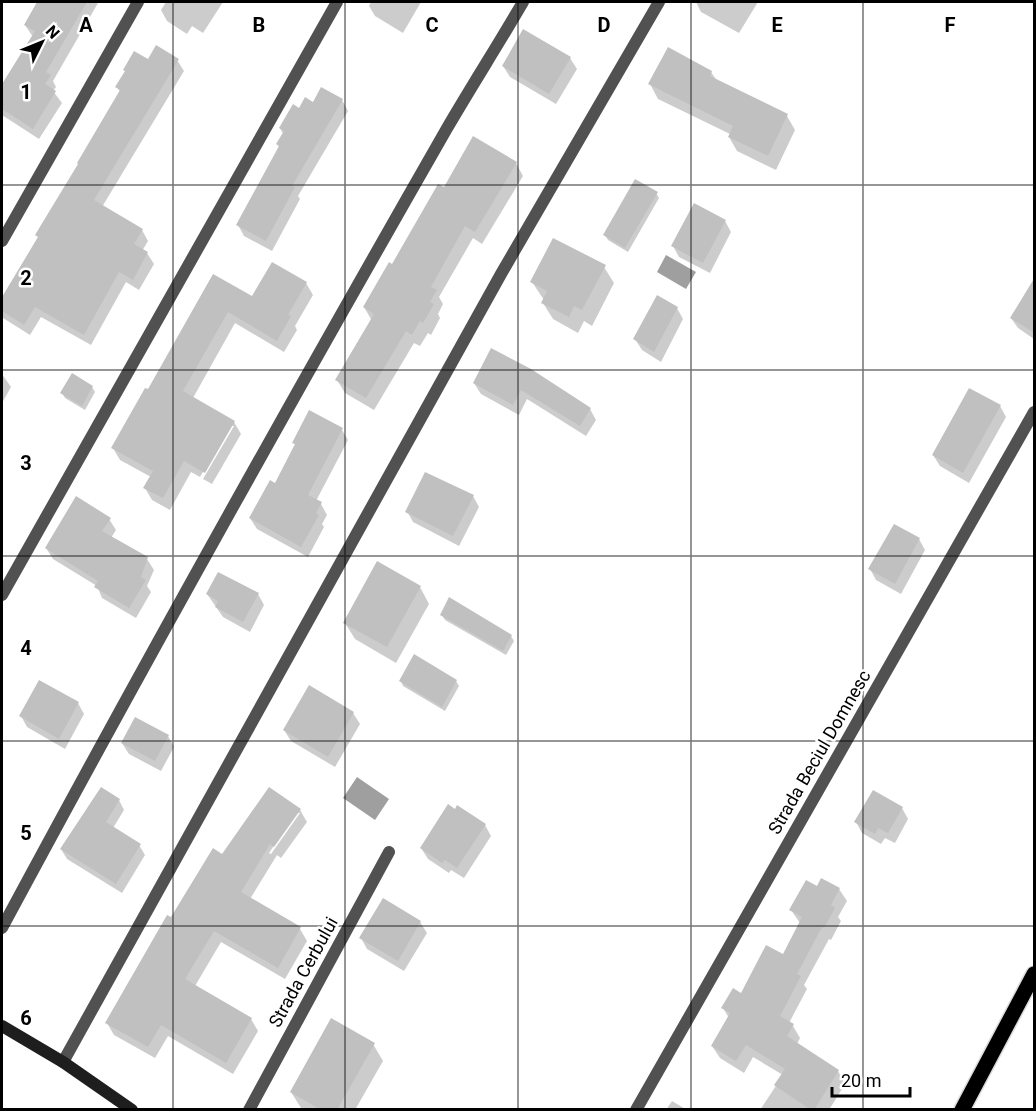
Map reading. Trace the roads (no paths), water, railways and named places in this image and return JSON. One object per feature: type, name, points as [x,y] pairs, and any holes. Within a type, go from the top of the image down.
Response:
[{"type":"main road","points":[[962,1110],[1035,974]]},
{"type":"main road","points":[[2,1026],[63,1062],[132,1110]]},
{"type":"street","points":[[2,242],[138,2]]},
{"type":"street","points":[[2,595],[337,2]]},
{"type":"street","points":[[2,928],[101,744],[271,441],[447,129],[523,2]]},
{"type":"street","points":[[63,1062],[495,284],[659,2]]},
{"type":"street","name":"Strada Beciul Domnesc","points":[[636,1110],[1035,412]]},
{"type":"street","name":"Strada Cerbului","points":[[249,1110],[389,852]]}]
